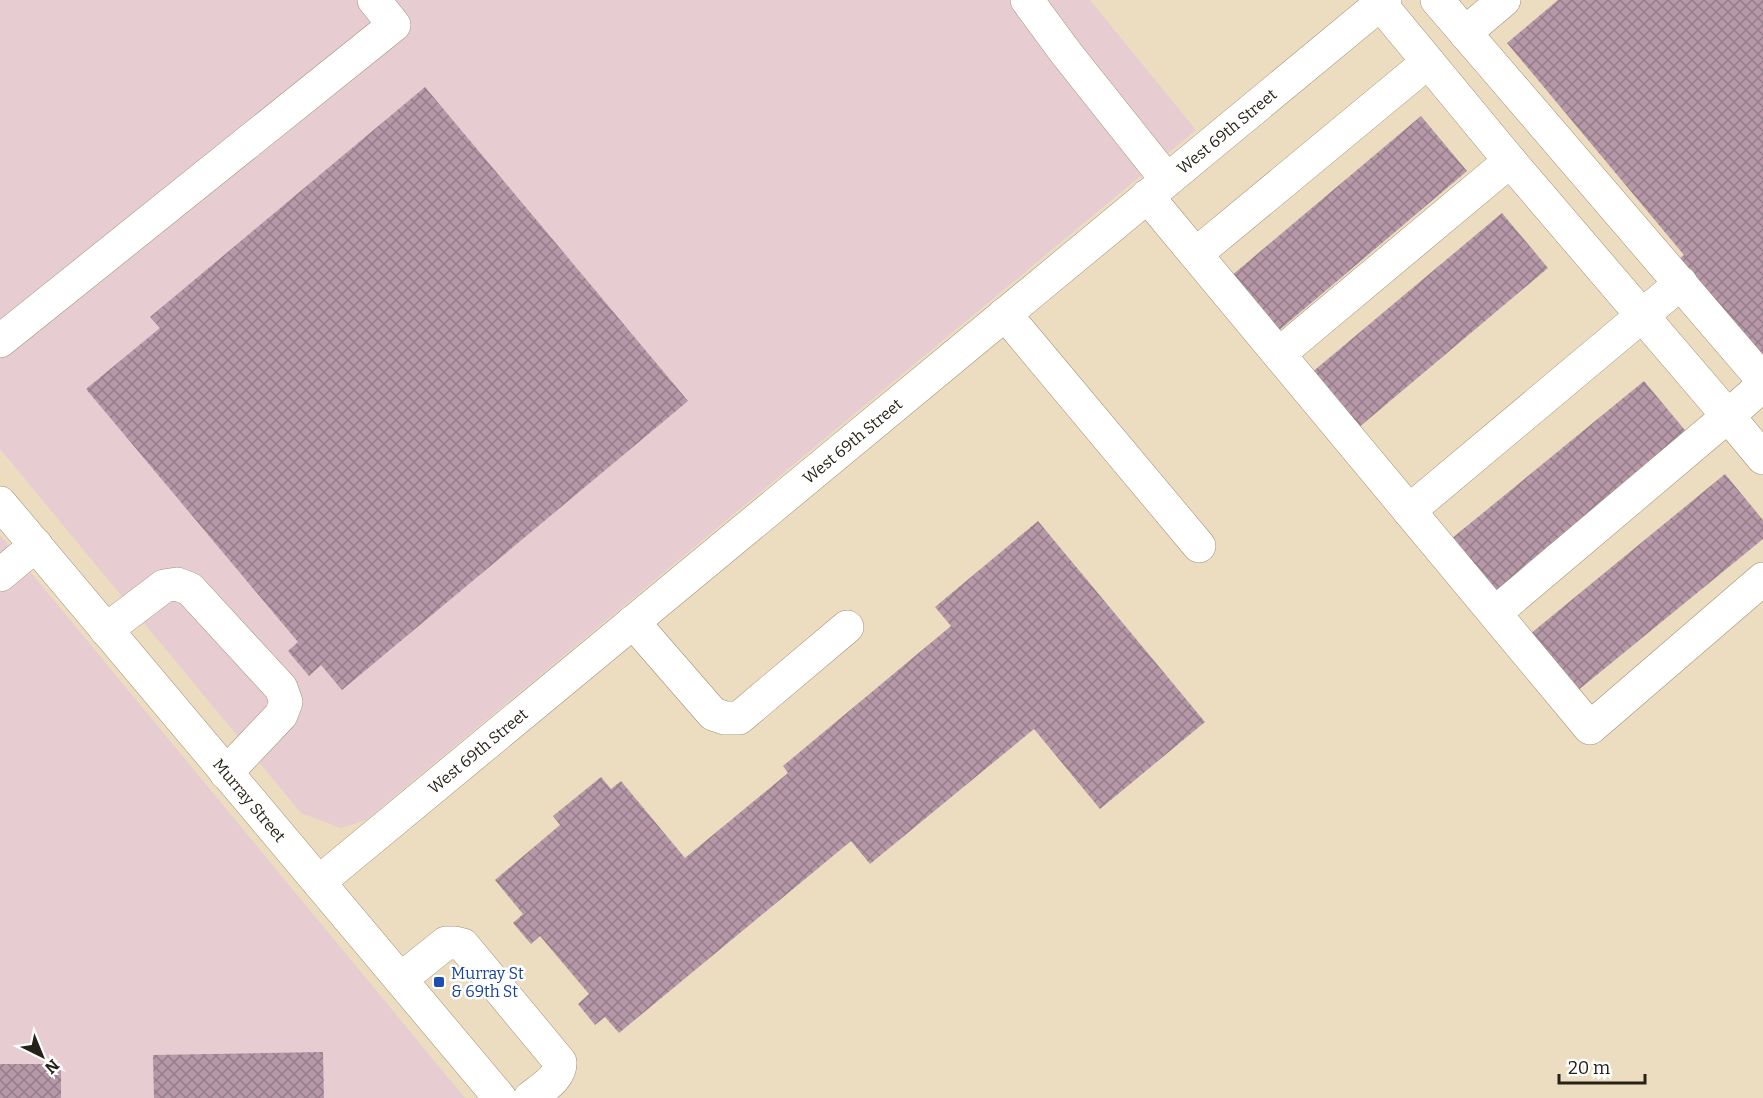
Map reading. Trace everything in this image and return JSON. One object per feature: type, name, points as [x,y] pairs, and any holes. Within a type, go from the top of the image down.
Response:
[{"type":"street","points":[[0,342],[394,25],[374,0]]},
{"type":"street","points":[[1027,0],[1066,53],[1157,188],[1196,254],[1590,728],[1763,579]]},
{"type":"street","points":[[1437,0],[1763,380]]},
{"type":"street","points":[[1465,33],[1504,0]]},
{"type":"street","points":[[1381,1],[1510,161],[1763,459]]},
{"type":"street","name":"West 69th Street","points":[[319,882],[1381,1]]},
{"type":"street","points":[[1196,254],[1428,62]]},
{"type":"street","points":[[1279,354],[1510,161]]},
{"type":"street","points":[[1409,511],[1681,283]]},
{"type":"street","points":[[1005,314],[1199,546]]},
{"type":"street","points":[[1495,613],[1763,385]]},
{"type":"street","name":"Murray Street","points":[[0,503],[500,1098]]},
{"type":"street","points":[[0,575],[36,545]]},
{"type":"street","points":[[106,630],[164,586],[177,584],[190,589],[280,688],[286,702],[281,715],[226,773]]},
{"type":"street","points":[[633,622],[713,714],[725,718],[739,718],[848,627]]},
{"type":"street","points":[[401,979],[446,944],[463,945],[560,1062],[560,1070],[556,1076],[531,1098]]},
{"type":"shaded area","points":[[0,0],[1090,0],[1196,130],[366,820],[341,828],[301,813],[0,449]]},
{"type":"shaded area","points":[[0,535],[465,1098],[0,1098]]},
{"type":"building","points":[[1558,0],[1763,0],[1763,366],[1676,261],[1684,255],[1507,43]]},
{"type":"building","points":[[425,87],[688,401],[342,690],[321,665],[309,676],[288,651],[298,642],[86,389],[160,328],[150,317]]},
{"type":"building","points":[[1421,116],[1467,171],[1271,337],[1224,282]]},
{"type":"building","points":[[1502,213],[1548,268],[1351,434],[1304,379]]},
{"type":"building","points":[[1644,381],[1689,435],[1490,599],[1445,544]]},
{"type":"building","points":[[1725,474],[1763,520],[1763,539],[1571,696],[1524,639]]},
{"type":"building","points":[[1038,521],[1205,722],[1100,809],[1034,729],[870,864],[851,841],[619,1033],[605,1017],[595,1025],[578,1004],[589,994],[540,936],[531,944],[513,923],[523,914],[495,880],[560,825],[553,816],[601,777],[611,789],[621,781],[685,858],[788,773],[783,766],[951,626],[935,607]]},
{"type":"building","points":[[323,1052],[324,1098],[154,1098],[153,1055]]},
{"type":"building","points":[[0,1064],[61,1064],[61,1098],[0,1098]]},
{"type":"place","name":"Murray St & 69th St","points":[[439,982]]}]
